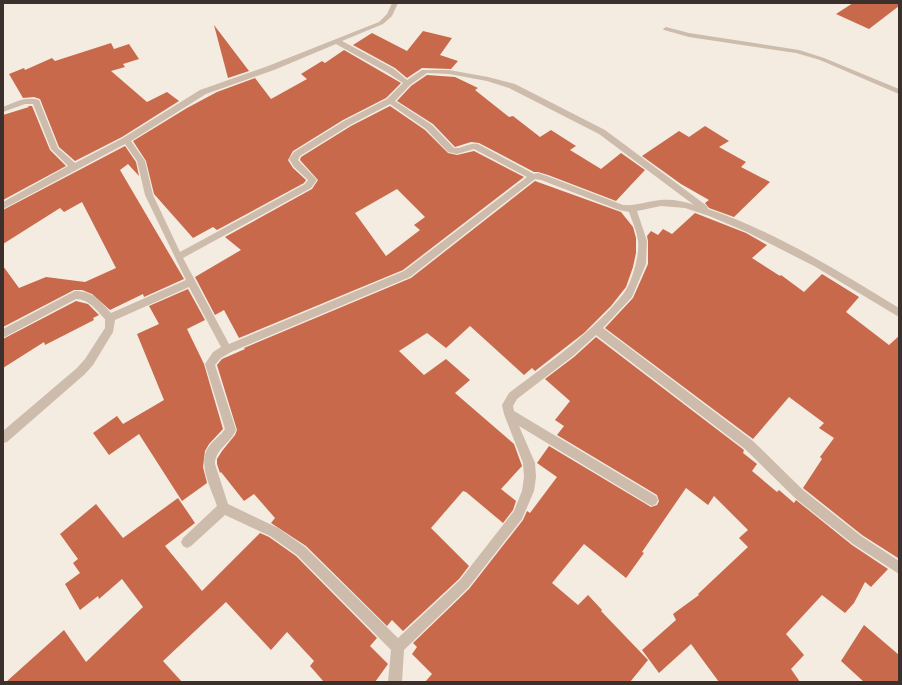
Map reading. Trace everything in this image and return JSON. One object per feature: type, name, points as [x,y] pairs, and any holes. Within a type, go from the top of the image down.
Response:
[{"type":"street","points":[[3,206],[126,140],[203,92],[271,68],[387,19],[395,3]]},
{"type":"street","points":[[666,29],[689,35],[797,51],[822,58],[899,92]]},
{"type":"street","points":[[336,41],[391,71],[407,83]]},
{"type":"street","points":[[178,257],[308,186],[313,180],[295,163],[293,159],[298,154],[347,123],[390,101],[407,83],[422,72],[435,71],[488,79],[512,86],[602,132],[712,214]]},
{"type":"street","points":[[3,110],[27,100],[34,100],[55,149],[74,167]]},
{"type":"street","points":[[390,101],[429,127],[451,150],[461,152],[475,146],[533,177]]},
{"type":"street","points":[[126,140],[141,161],[148,195],[178,257],[227,349]]},
{"type":"street","points":[[398,647],[300,551],[274,532],[224,508],[209,464],[209,456],[214,448],[231,430],[210,364],[217,355],[227,349],[407,274],[533,177],[538,176],[613,205],[632,209],[661,202],[685,205],[712,214],[750,230],[816,263],[899,313]]},
{"type":"street","points":[[395,682],[398,647],[464,584],[518,515],[528,491],[530,477],[529,463],[509,414],[507,405],[513,396],[569,353],[596,329],[629,294],[641,264],[643,241],[632,209]]},
{"type":"street","points":[[110,318],[191,282]]},
{"type":"street","points":[[3,334],[75,295],[84,295],[92,300],[110,318],[110,329],[89,362],[81,371],[3,438]]},
{"type":"street","points":[[596,329],[749,445],[799,494],[857,540],[899,568]]},
{"type":"street","points":[[509,414],[652,500]]},
{"type":"street","points":[[187,542],[224,508]]},
{"type":"building","points":[[853,3],[899,3],[899,6],[869,29],[836,14]]},
{"type":"building","points":[[214,25],[249,71],[228,78]]},
{"type":"building","points":[[423,31],[452,38],[440,55],[458,61],[451,69],[422,68],[407,78],[395,68],[353,45],[372,33],[407,51]]},
{"type":"building","points":[[111,43],[114,49],[129,44],[139,59],[123,64],[125,67],[111,71],[147,102],[167,92],[179,101],[122,137],[75,161],[59,147],[40,99],[34,97],[23,98],[9,74],[24,68],[25,70],[52,58],[55,61]]},
{"type":"building","points":[[344,50],[401,83],[386,98],[343,120],[293,151],[288,160],[293,168],[306,180],[304,183],[217,230],[213,227],[193,238],[154,194],[146,161],[133,141],[187,108],[217,92],[255,78],[271,99],[307,79],[301,74],[322,61],[325,63]]},
{"type":"building","points":[[427,75],[455,77],[478,88],[475,90],[509,117],[513,116],[540,137],[551,130],[576,146],[570,150],[601,169],[621,153],[645,170],[616,201],[548,175],[534,172],[479,143],[471,142],[455,147],[433,124],[397,101],[411,86]]},
{"type":"building","points":[[28,106],[32,106],[50,150],[66,166],[3,200],[3,115],[29,107]]},
{"type":"building","points":[[390,106],[425,130],[448,153],[457,155],[474,151],[524,177],[403,270],[239,338],[224,310],[215,315],[195,277],[241,250],[225,237],[312,189],[318,180],[300,160],[301,157],[351,126]],"holes":[[[397,189],[425,217],[414,225],[420,230],[386,256],[355,213]]]},
{"type":"building","points":[[705,126],[729,141],[719,147],[746,162],[741,167],[770,182],[734,217],[709,208],[705,203],[709,200],[681,184],[642,156],[679,131],[689,137]]},
{"type":"building","points":[[125,146],[136,162],[139,176],[128,164],[120,170],[184,279],[144,297],[143,294],[110,310],[92,294],[82,290],[74,290],[3,327],[3,266],[19,288],[46,277],[85,282],[116,268],[82,202],[64,212],[60,208],[3,244],[3,210]]},
{"type":"building","points":[[535,181],[621,212],[633,227],[636,238],[636,253],[633,267],[626,287],[611,306],[584,333],[535,371],[532,368],[524,375],[470,326],[446,348],[427,333],[399,351],[424,375],[446,359],[470,380],[455,393],[514,444],[522,466],[501,489],[516,501],[513,510],[503,523],[463,491],[431,528],[469,566],[459,579],[403,631],[392,620],[387,626],[306,546],[271,523],[275,518],[254,494],[244,501],[221,472],[220,473],[217,459],[237,430],[217,365],[222,359],[245,349],[244,348],[411,278]]},
{"type":"building","points":[[695,213],[746,233],[767,245],[752,258],[780,276],[781,275],[804,292],[822,274],[859,297],[846,312],[889,345],[899,336],[898,558],[862,535],[803,488],[822,459],[820,457],[834,438],[819,428],[824,423],[789,397],[753,439],[605,328],[633,298],[648,264],[647,236],[651,231],[658,235],[663,229],[672,234]]},
{"type":"building","points":[[188,289],[205,320],[187,329],[204,364],[223,429],[209,444],[205,451],[203,467],[207,483],[182,501],[139,434],[109,455],[93,433],[117,416],[123,424],[164,400],[137,334],[159,324],[149,306]]},
{"type":"building","points":[[76,301],[88,304],[99,315],[93,318],[94,320],[45,345],[44,342],[3,368],[3,339]]},
{"type":"building","points":[[596,337],[744,450],[743,453],[757,464],[752,471],[777,492],[779,490],[794,503],[796,500],[852,545],[888,569],[871,587],[865,582],[854,603],[845,613],[822,595],[786,634],[804,655],[791,669],[800,682],[719,682],[691,644],[659,673],[642,650],[676,620],[673,614],[699,595],[698,594],[748,547],[739,538],[748,530],[714,496],[708,505],[686,488],[626,578],[584,544],[552,583],[578,605],[588,595],[602,610],[601,611],[648,660],[630,682],[425,682],[432,674],[412,654],[417,647],[413,643],[469,589],[523,520],[527,511],[530,513],[557,477],[537,463],[549,446],[651,507],[657,505],[659,501],[657,495],[557,435],[564,426],[555,420],[570,401],[545,379],[574,357]]},
{"type":"building","points":[[178,498],[195,523],[165,546],[202,591],[260,533],[269,537],[296,556],[377,638],[370,646],[388,664],[375,682],[324,682],[310,666],[314,661],[287,632],[271,650],[226,602],[163,661],[182,682],[6,682],[64,630],[86,662],[143,607],[122,579],[99,599],[98,596],[80,610],[65,584],[80,573],[73,563],[78,559],[60,534],[96,504],[123,538]]},
{"type":"building","points":[[864,625],[899,655],[899,682],[864,682],[841,661]]}]
